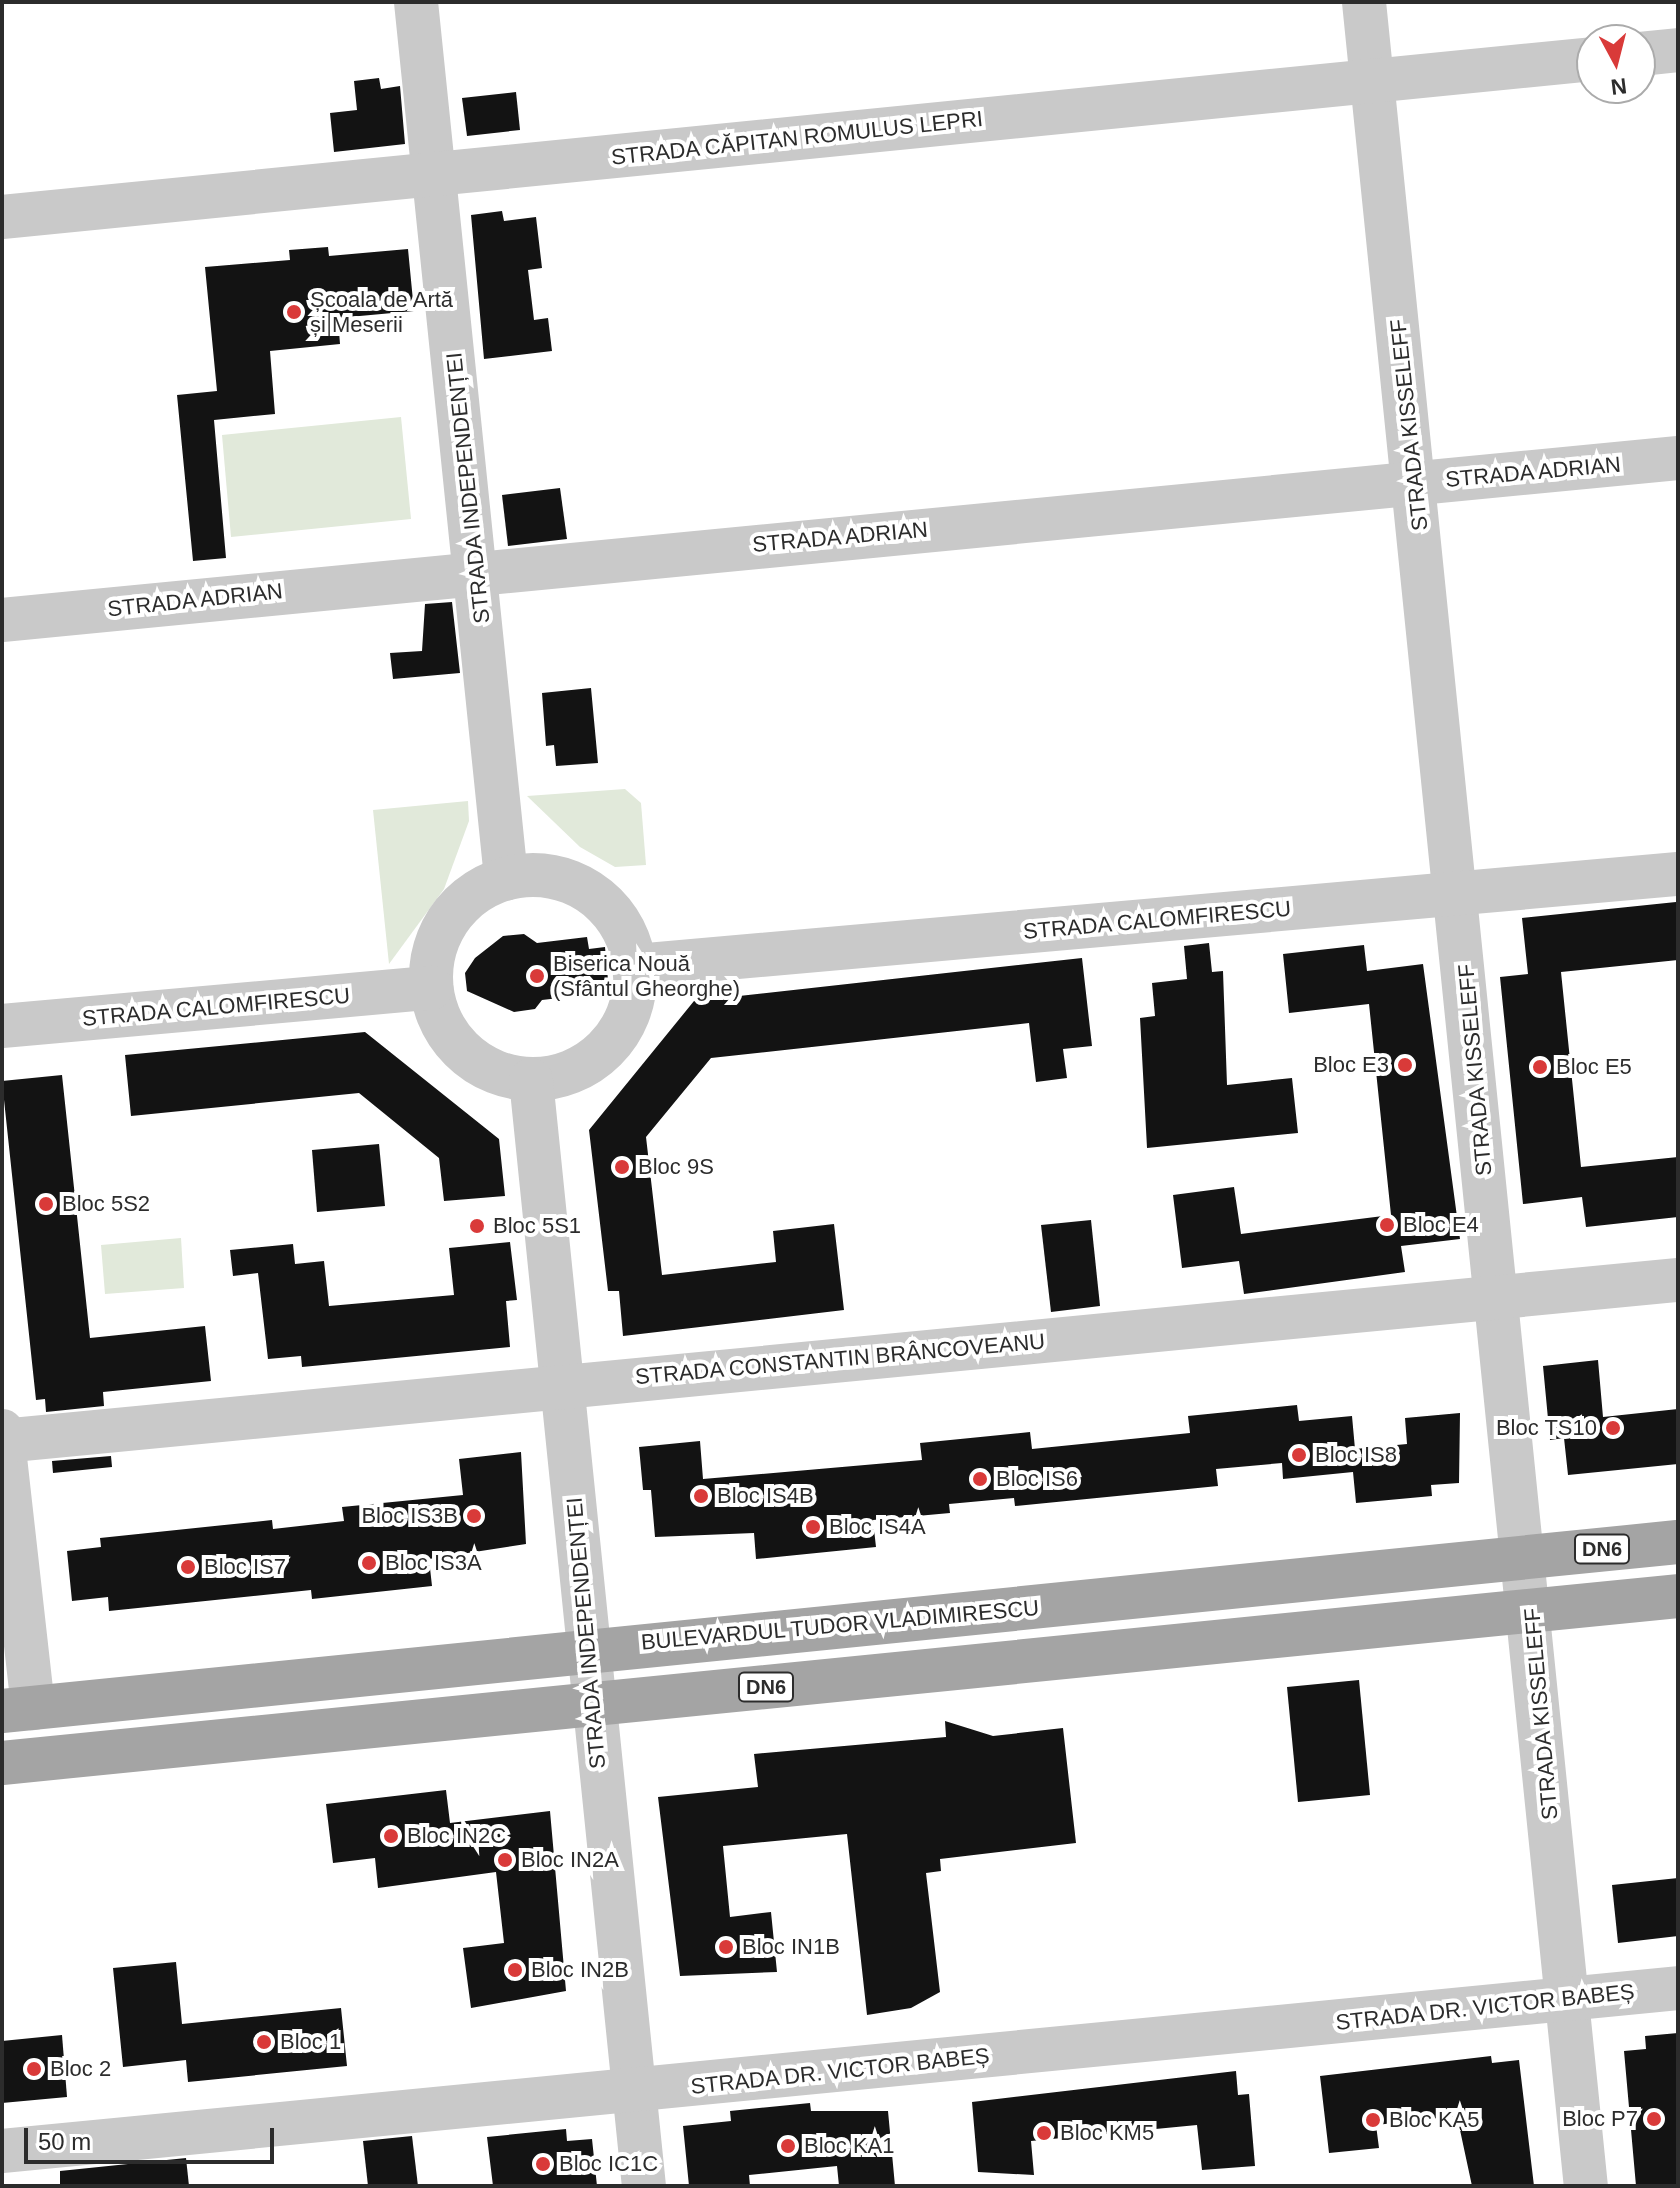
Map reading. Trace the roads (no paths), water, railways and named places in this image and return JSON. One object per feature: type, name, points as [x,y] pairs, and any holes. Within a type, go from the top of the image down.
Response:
[{"type":"main road","name":"BULEVARDUL TUDOR VLADIMIRESCU","points":[[17,1709],[587,1648],[1678,1542]]},
{"type":"main road","name":"DN6","points":[[2,1763],[1678,1596]]},
{"type":"street","name":"STRADA INDEPENDENȚEI","points":[[416,2],[477,571],[506,878]]},
{"type":"street","name":"STRADA KISSELEFF","points":[[1364,2],[1458,893],[1497,1297],[1527,1557],[1586,2186]]},
{"type":"street","points":[[1656,52],[1678,50]]},
{"type":"street","name":"STRADA CĂPITAN ROMULUS LEPRI","points":[[2,217],[1576,61]]},
{"type":"street","name":"STRADA ADRIAN","points":[[2,620],[477,571],[1678,458]]},
{"type":"street","name":"STRADA CALOMFIRESCU","points":[[636,966],[1678,874]]},
{"type":"street","points":[[542,875],[576,883],[605,904],[626,932],[636,966],[634,1001],[596,1059],[565,1075],[531,1080],[501,1075],[453,1042],[431,988],[431,959],[457,907],[506,878],[542,875]]},
{"type":"street","name":"STRADA CALOMFIRESCU","points":[[2,1026],[431,988]]},
{"type":"street","name":"STRADA INDEPENDENȚEI","points":[[531,1080],[563,1385],[591,1704],[644,2186]]},
{"type":"street","name":"STRADA CONSTANTIN BRÂNCOVEANU","points":[[2,1437],[1678,1280]]},
{"type":"street","points":[[2,1437],[17,1709]]},
{"type":"street","name":"STRADA DR. VICTOR BABEȘ","points":[[2,2151],[1678,1988]]},
{"type":"place","name":"Școala de Artă și Meserii","points":[[294,312]]},
{"type":"place","name":"Biserica Nouă (Sfântul Gheorghe)","points":[[537,976]]},
{"type":"place","name":"Bloc E3","points":[[1405,1065]]},
{"type":"place","name":"Bloc E5","points":[[1540,1067]]},
{"type":"place","name":"Bloc 9S","points":[[622,1167]]},
{"type":"place","name":"Bloc 5S2","points":[[46,1204]]},
{"type":"place","name":"Bloc E4","points":[[1387,1225]]},
{"type":"place","name":"Bloc 5S1","points":[[477,1226]]},
{"type":"place","name":"Bloc TS10","points":[[1613,1428]]},
{"type":"place","name":"Bloc IS8","points":[[1299,1455]]},
{"type":"place","name":"Bloc IS6","points":[[980,1479]]},
{"type":"place","name":"Bloc IS4B","points":[[701,1496]]},
{"type":"place","name":"Bloc IS3B","points":[[474,1516]]},
{"type":"place","name":"Bloc IS4A","points":[[813,1527]]},
{"type":"place","name":"Bloc IS3A","points":[[369,1563]]},
{"type":"place","name":"Bloc IS7","points":[[188,1567]]},
{"type":"place","name":"Bloc IN2C","points":[[391,1836]]},
{"type":"place","name":"Bloc IN2A","points":[[505,1860]]},
{"type":"place","name":"Bloc IN1B","points":[[726,1947]]},
{"type":"place","name":"Bloc IN2B","points":[[515,1970]]},
{"type":"place","name":"Bloc 1","points":[[264,2042]]},
{"type":"place","name":"Bloc 2","points":[[34,2069]]},
{"type":"place","name":"Bloc P7","points":[[1654,2119]]},
{"type":"place","name":"Bloc KA5","points":[[1373,2120]]},
{"type":"place","name":"Bloc KM5","points":[[1044,2133]]},
{"type":"place","name":"Bloc KA1","points":[[788,2146]]},
{"type":"place","name":"Bloc IC1C","points":[[543,2164]]}]
